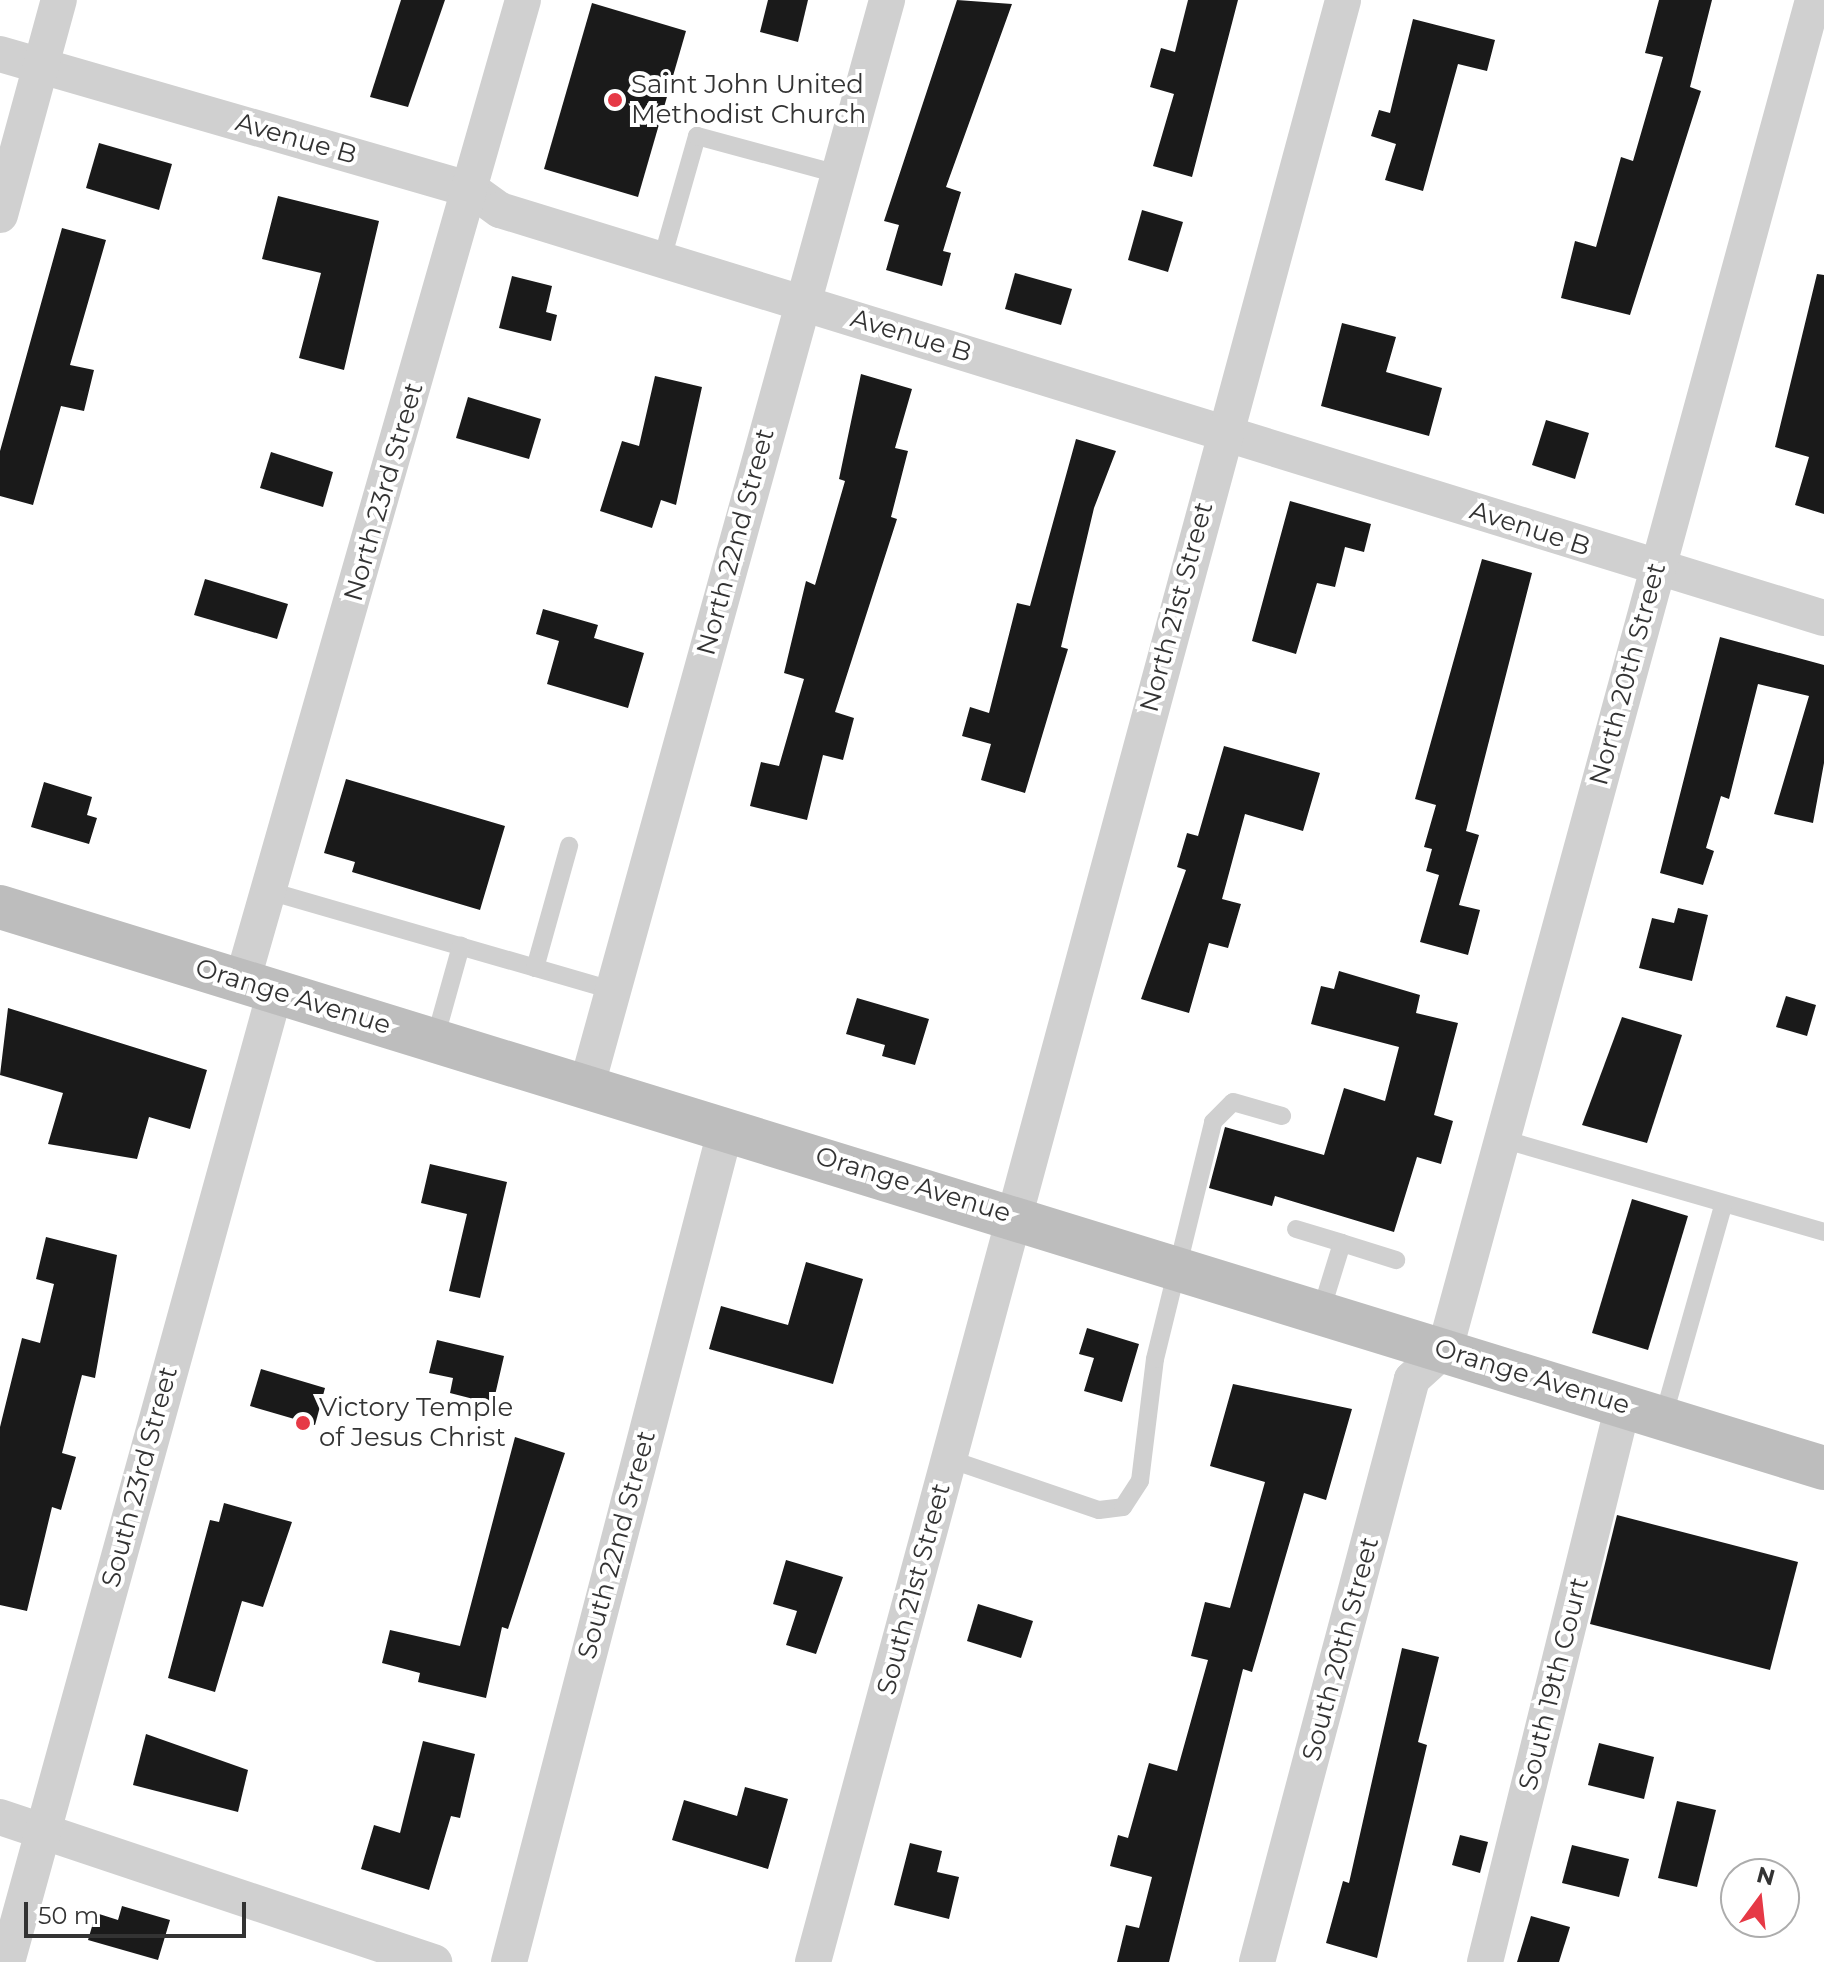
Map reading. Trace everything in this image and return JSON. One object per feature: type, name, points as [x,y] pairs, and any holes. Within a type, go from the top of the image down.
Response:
[{"type":"main road","name":"Orange Avenue","points":[[0,907],[1178,1266],[1824,1468]]},
{"type":"street","points":[[0,215],[59,0]]},
{"type":"street","name":"North 23rd Street","points":[[258,987],[269,891],[472,190],[523,0]]},
{"type":"street","name":"North 22nd Street","points":[[587,1085],[887,0]]},
{"type":"street","name":"North 21st Street","points":[[1015,1216],[1343,0]]},
{"type":"street","name":"North 20th Street","points":[[1445,1349],[1813,0]]},
{"type":"street","name":"Avenue B","points":[[0,54],[472,190],[500,210],[1224,432],[1656,569],[1824,618]]},
{"type":"street","name":"South 23rd Street","points":[[7,1962],[258,987]]},
{"type":"street","name":"South 22nd Street","points":[[509,1962],[726,1128]]},
{"type":"street","name":"South 21st Street","points":[[813,1962],[1015,1216]]},
{"type":"street","name":"South 20th Street","points":[[1257,1962],[1412,1379],[1445,1349]]},
{"type":"street","name":"South 19th Court","points":[[1485,1962],[1643,1411]]},
{"type":"street","points":[[0,1817],[434,1962]]},
{"type":"lane","points":[[662,259],[697,136],[838,174]]},
{"type":"lane","points":[[535,968],[569,846]]},
{"type":"lane","points":[[269,891],[613,990]]},
{"type":"lane","points":[[435,1039],[461,946]]},
{"type":"lane","points":[[949,1459],[1099,1510],[1123,1507],[1140,1481],[1148,1400],[1178,1266],[1222,1108],[1233,1102],[1282,1116]]},
{"type":"lane","points":[[1502,1139],[1824,1232]]},
{"type":"lane","points":[[1643,1411],[1724,1203]]},
{"type":"lane","points":[[1296,1229],[1396,1260]]},
{"type":"lane","points":[[1321,1311],[1342,1243]]},
{"type":"building","points":[[401,0],[445,0],[408,107],[370,97]]},
{"type":"building","points":[[768,0],[808,0],[798,42],[760,32]]},
{"type":"building","points":[[957,0],[1012,4],[946,187],[961,192],[943,251],[951,253],[942,286],[886,270],[899,225],[884,221]]},
{"type":"building","points":[[1188,0],[1238,0],[1192,177],[1153,166],[1174,94],[1150,87],[1161,48],[1175,52]]},
{"type":"building","points":[[1659,0],[1712,0],[1690,87],[1701,91],[1630,315],[1561,298],[1575,241],[1596,247],[1621,157],[1633,161],[1663,57],[1645,53]]},
{"type":"building","name":"Saint John United Methodist Church","points":[[592,3],[686,31],[638,197],[544,169]]},
{"type":"building","points":[[1413,19],[1495,40],[1487,71],[1458,64],[1423,191],[1385,180],[1396,144],[1371,136],[1379,110],[1390,113]]},
{"type":"building","points":[[99,143],[172,164],[159,210],[86,188]]},
{"type":"building","points":[[278,196],[379,221],[344,370],[299,358],[321,273],[262,259]]},
{"type":"building","points":[[1142,210],[1183,222],[1168,272],[1128,260]]},
{"type":"building","points":[[62,228],[106,240],[70,365],[94,370],[84,411],[61,406],[33,505],[0,496],[0,451]]},
{"type":"building","points":[[1015,273],[1072,289],[1061,325],[1005,309]]},
{"type":"building","points":[[1817,274],[1824,275],[1824,514],[1795,505],[1809,457],[1775,447]]},
{"type":"building","points":[[512,276],[552,286],[546,312],[557,315],[551,341],[499,328]]},
{"type":"building","points":[[1342,323],[1396,337],[1386,372],[1442,388],[1429,436],[1321,406]]},
{"type":"building","points":[[861,374],[912,389],[895,448],[908,451],[891,517],[897,519],[835,712],[854,718],[843,760],[823,755],[807,820],[750,806],[761,762],[779,766],[804,679],[784,673],[806,581],[815,585],[845,481],[839,479]]},
{"type":"building","points":[[655,376],[702,387],[676,505],[661,500],[652,528],[600,511],[622,441],[639,446]]},
{"type":"building","points":[[468,397],[541,419],[529,459],[456,438]]},
{"type":"building","points":[[1546,420],[1589,433],[1575,479],[1532,465]]},
{"type":"building","points":[[1076,439],[1116,451],[1094,508],[1061,647],[1068,649],[1025,793],[981,780],[991,744],[962,736],[970,707],[989,713],[1017,603],[1030,606]]},
{"type":"building","points":[[271,452],[333,472],[323,507],[260,488]]},
{"type":"building","points":[[1290,501],[1371,524],[1364,552],[1345,547],[1335,587],[1317,583],[1296,654],[1252,641]]},
{"type":"building","points":[[1482,559],[1532,573],[1466,831],[1479,835],[1459,905],[1480,910],[1468,955],[1420,942],[1439,875],[1426,871],[1432,849],[1424,847],[1436,805],[1415,799]]},
{"type":"building","points":[[205,579],[288,604],[277,639],[194,615]]},
{"type":"building","points":[[543,609],[598,625],[594,638],[644,653],[628,708],[547,684],[559,641],[536,634]]},
{"type":"building","points":[[1720,637],[1824,665],[1824,763],[1813,823],[1774,814],[1809,696],[1758,684],[1729,799],[1721,796],[1706,848],[1714,851],[1703,885],[1660,873]]},
{"type":"building","points":[[1224,746],[1320,773],[1303,831],[1245,814],[1222,899],[1241,904],[1228,948],[1209,943],[1189,1013],[1141,999],[1186,870],[1177,867],[1187,833],[1198,836]]},
{"type":"building","points":[[346,779],[505,826],[480,910],[352,872],[355,862],[324,853]]},
{"type":"building","points":[[44,782],[92,797],[87,815],[97,818],[89,844],[31,827]]},
{"type":"building","points":[[1678,908],[1708,915],[1692,981],[1639,968],[1652,918],[1674,923]]},
{"type":"building","points":[[1339,971],[1420,995],[1416,1013],[1458,1023],[1434,1115],[1453,1121],[1441,1164],[1417,1157],[1394,1232],[1275,1196],[1272,1206],[1209,1188],[1225,1127],[1324,1155],[1344,1088],[1385,1101],[1399,1047],[1311,1024],[1321,986],[1334,989]]},
{"type":"building","points":[[1786,996],[1816,1005],[1807,1036],[1776,1027]]},
{"type":"building","points":[[857,998],[929,1019],[915,1065],[882,1056],[885,1045],[846,1034]]},
{"type":"building","points":[[8,1008],[207,1070],[190,1129],[149,1117],[137,1159],[48,1144],[63,1093],[0,1075]]},
{"type":"building","points":[[1622,1017],[1682,1035],[1647,1143],[1582,1125]]},
{"type":"building","points":[[430,1164],[507,1182],[480,1298],[449,1291],[467,1214],[421,1203]]},
{"type":"building","points":[[1632,1199],[1688,1216],[1648,1350],[1592,1333]]},
{"type":"building","points":[[46,1237],[117,1255],[95,1378],[82,1375],[62,1453],[76,1457],[61,1510],[52,1507],[27,1611],[0,1605],[0,1427],[22,1338],[40,1343],[54,1284],[36,1279]]},
{"type":"building","points":[[806,1262],[863,1279],[833,1384],[709,1349],[721,1306],[788,1325]]},
{"type":"building","points":[[1087,1328],[1139,1344],[1122,1402],[1084,1391],[1094,1358],[1079,1354]]},
{"type":"building","points":[[437,1340],[504,1356],[493,1404],[450,1393],[453,1378],[429,1373]]},
{"type":"building","points":[[261,1369],[325,1388],[315,1425],[250,1406]]},
{"type":"building","points":[[1233,1384],[1352,1409],[1326,1500],[1304,1493],[1252,1672],[1243,1669],[1169,1962],[1117,1962],[1126,1925],[1139,1928],[1152,1877],[1110,1866],[1118,1835],[1128,1838],[1149,1763],[1177,1771],[1208,1660],[1191,1656],[1205,1602],[1230,1608],[1265,1482],[1210,1466]]},
{"type":"building","points":[[515,1437],[565,1453],[508,1629],[502,1627],[486,1698],[418,1682],[420,1673],[382,1663],[390,1630],[460,1646]]},
{"type":"building","points":[[224,1503],[292,1522],[263,1607],[242,1601],[215,1692],[168,1678],[210,1520],[219,1522]]},
{"type":"building","points":[[1617,1515],[1798,1562],[1770,1670],[1590,1624]]},
{"type":"building","points":[[786,1560],[843,1577],[816,1654],[786,1645],[797,1611],[773,1604]]},
{"type":"building","points":[[978,1604],[1033,1621],[1021,1658],[967,1641]]},
{"type":"building","points":[[1402,1648],[1439,1657],[1418,1742],[1427,1745],[1377,1958],[1326,1943],[1343,1881],[1349,1883]]},
{"type":"building","points":[[146,1734],[248,1770],[238,1812],[133,1785]]},
{"type":"building","points":[[423,1741],[475,1754],[460,1818],[451,1816],[429,1890],[361,1869],[374,1825],[400,1833]]},
{"type":"building","points":[[1599,1743],[1654,1757],[1644,1799],[1588,1785]]},
{"type":"building","points":[[745,1787],[788,1799],[768,1869],[672,1840],[684,1800],[737,1816]]},
{"type":"building","points":[[1677,1801],[1716,1810],[1697,1887],[1658,1878]]},
{"type":"building","points":[[1460,1835],[1488,1842],[1480,1873],[1452,1865]]},
{"type":"building","points":[[910,1843],[942,1851],[937,1872],[959,1877],[949,1919],[894,1905]]},
{"type":"building","points":[[1572,1845],[1629,1859],[1619,1897],[1562,1883]]},
{"type":"building","points":[[122,1906],[170,1920],[158,1960],[88,1940],[96,1913],[118,1920]]},
{"type":"building","points":[[1531,1916],[1570,1927],[1559,1962],[1517,1962]]},
{"type":"place","name":"Saint John United Methodist Church","points":[[615,100]]},
{"type":"place","name":"Victory Temple of Jesus Christ","points":[[303,1423]]}]
